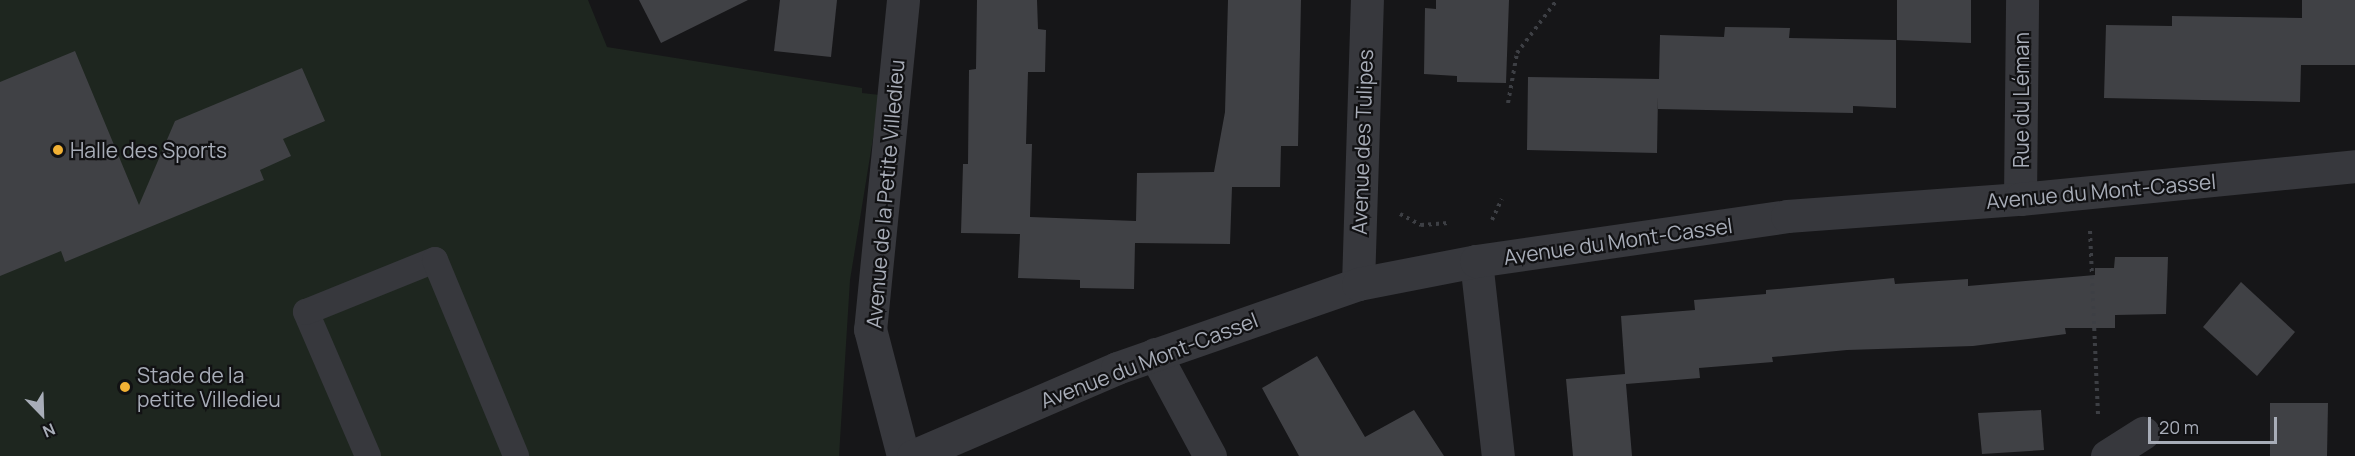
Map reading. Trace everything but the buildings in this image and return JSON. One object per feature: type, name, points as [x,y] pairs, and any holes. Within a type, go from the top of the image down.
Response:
[{"type":"street","name":"Avenue de la Petite Villedieu","points":[[903,0],[870,329],[903,456]]},
{"type":"street","name":"Avenue des Tulipes","points":[[1358,284],[1367,0]]},
{"type":"street","name":"Rue du Léman","points":[[2020,199],[2022,0]]},
{"type":"street","name":"Avenue du Mont-Cassel","points":[[913,456],[1155,354],[1358,284],[1476,261],[1787,216],[2020,199],[2355,166]]},
{"type":"street","points":[[1476,261],[1498,456]]},
{"type":"street","points":[[1155,354],[1210,456]]},
{"type":"street","points":[[2107,456],[2143,433]]},
{"type":"lane","points":[[368,456],[306,312],[435,260],[516,456]]},
{"type":"path","points":[[1508,103],[1517,52],[1557,0]]},
{"type":"path","points":[[2089,191],[2098,422]]},
{"type":"path","points":[[1480,221],[1492,220],[1502,199]]},
{"type":"path","points":[[1360,202],[1394,200],[1401,216],[1421,225],[1457,223]]},
{"type":"shaded area","points":[[0,0],[588,0],[607,47],[862,88],[862,93],[880,95],[850,280],[839,456],[0,456]]},
{"type":"place","name":"Halle des Sports","points":[[58,150]]},
{"type":"place","name":"Stade de la petite Villedieu","points":[[125,387]]}]
